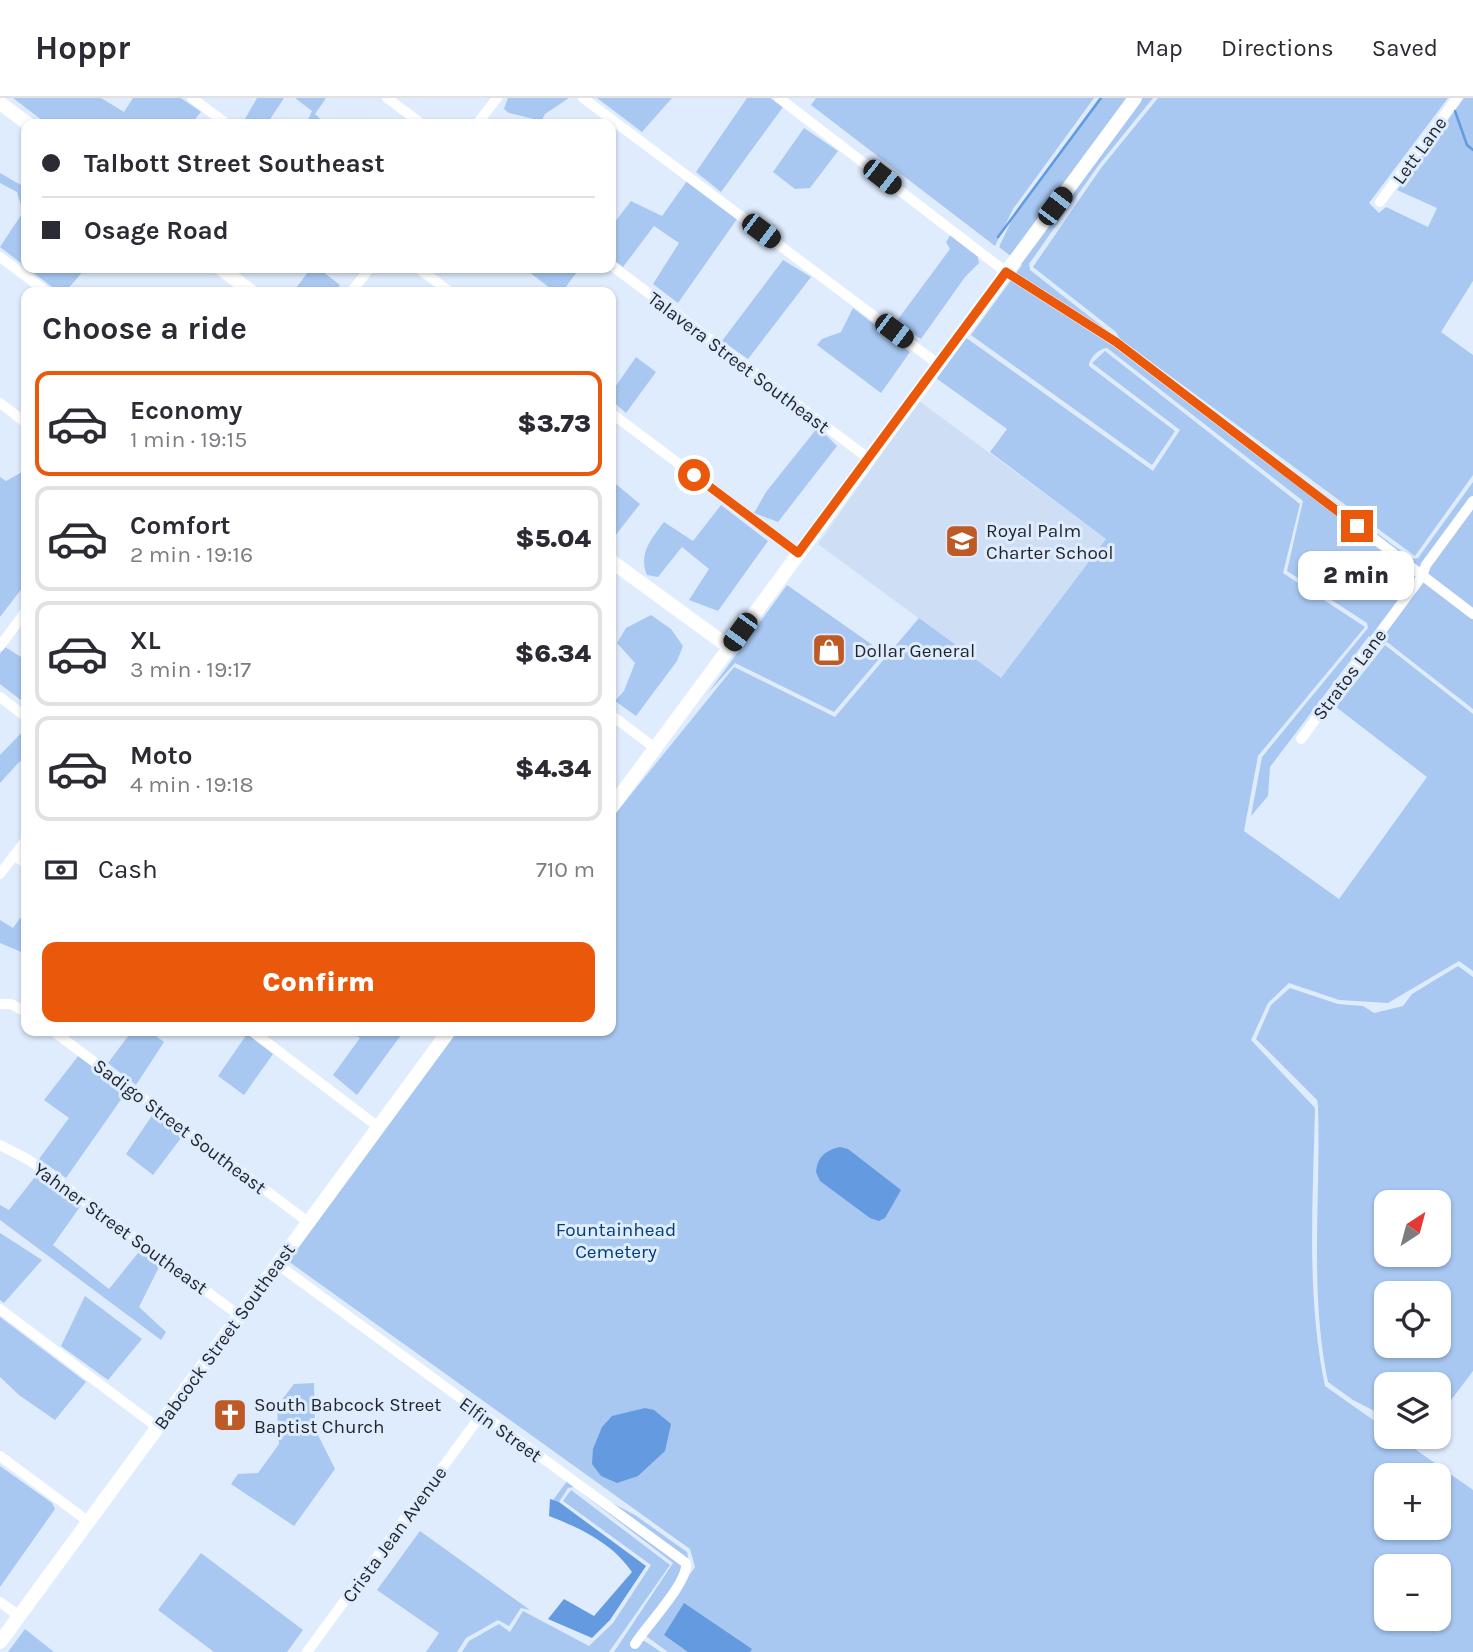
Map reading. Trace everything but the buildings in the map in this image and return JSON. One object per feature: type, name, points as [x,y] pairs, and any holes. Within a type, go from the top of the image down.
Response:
[{"type":"main road","points":[[616,801],[1135,98]]},
{"type":"main road","points":[[1,105],[21,119]]},
{"type":"main road","points":[[227,273],[245,287]]},
{"type":"main road","points":[[616,565],[729,648]]},
{"type":"main road","name":"Babcock Street Southeast","points":[[0,1642],[443,1036]]},
{"type":"street","points":[[192,98],[220,119]]},
{"type":"street","points":[[387,98],[415,119]]},
{"type":"street","points":[[481,119],[497,98]]},
{"type":"street","points":[[583,98],[611,119]]},
{"type":"street","points":[[779,98],[1006,272],[1116,342],[1473,614]]},
{"type":"street","name":"Lett Lane","points":[[1380,202],[1457,98]]},
{"type":"street","points":[[616,123],[938,364]]},
{"type":"street","points":[[0,257],[21,273]]},
{"type":"street","name":"Talavera Street Southeast","points":[[616,269],[868,458]]},
{"type":"street","points":[[21,273],[40,287]]},
{"type":"street","points":[[355,287],[366,273]]},
{"type":"street","points":[[425,273],[443,287]]},
{"type":"street","points":[[0,403],[21,419]]},
{"type":"street","points":[[616,417],[798,553]]},
{"type":"street","name":"Stratos Lane","points":[[1301,739],[1422,576],[1426,565],[1473,501]]},
{"type":"street","points":[[0,646],[21,618]]},
{"type":"street","points":[[0,697],[21,713]]},
{"type":"street","points":[[616,719],[655,748]]},
{"type":"street","points":[[0,874],[21,846]]},
{"type":"street","points":[[14,855],[21,860]]},
{"type":"street","points":[[0,1004],[11,1004],[21,1009]]},
{"type":"street","name":"Sadigo Street Southeast","points":[[60,1036],[308,1222]]},
{"type":"street","points":[[259,1036],[377,1126]]},
{"type":"street","name":"Yahner Street Southeast","points":[[0,1145],[29,1160],[240,1316]]},
{"type":"street","name":"Elfin Street","points":[[277,1264],[687,1563],[687,1569],[635,1644]]},
{"type":"street","points":[[0,1309],[157,1427]]},
{"type":"street","name":"Crista Jean Avenue","points":[[307,1652],[481,1415]]},
{"type":"street","points":[[0,1456],[89,1522]]},
{"type":"street","points":[[0,1602],[19,1616]]},
{"type":"shaded area","name":"Royal Palm Charter School","points":[[919,401],[1106,539],[1001,679],[818,544]]},
{"type":"green space","points":[[13,98],[101,98],[124,112],[133,98],[181,98],[201,112],[195,119],[40,119]]},
{"type":"green space","points":[[257,98],[284,98],[270,119],[245,119]]},
{"type":"green space","points":[[295,98],[326,98],[315,114],[320,119],[308,119],[312,111]]},
{"type":"green space","points":[[508,98],[569,98],[545,114],[542,119],[509,113],[504,109]]},
{"type":"green space","points":[[597,98],[672,98],[642,132]]},
{"type":"green space","points":[[747,98],[770,98],[783,107],[721,192],[696,172]]},
{"type":"green space","points":[[816,98],[1094,98],[1013,209],[995,246],[811,105]]},
{"type":"green space","points":[[1099,98],[1130,98],[1012,257],[999,247],[1016,211]]},
{"type":"green space","points":[[1141,98],[1153,98],[1098,166],[1029,264],[1030,270],[1113,335],[1118,342],[1412,559],[1418,558],[1473,482],[1473,709],[1387,642],[1380,646],[1369,636],[1270,767],[1268,796],[1251,816],[1262,757],[1368,628],[1367,623],[1287,571],[1303,501],[1107,348],[1095,354],[1089,366],[1175,431],[1152,465],[971,335],[1022,265],[1019,262]]},
{"type":"green space","points":[[1158,98],[1448,98],[1369,203],[1379,213],[1386,207],[1428,227],[1437,208],[1397,190],[1464,98],[1473,98],[1473,281],[1441,332],[1473,355],[1473,475],[1415,556],[1120,339],[1116,332],[1033,267],[1101,168]]},
{"type":"green space","points":[[804,128],[838,151],[810,188],[795,189],[773,172]]},
{"type":"green space","points":[[0,173],[21,185],[21,205],[17,192],[0,183]]},
{"type":"green space","points":[[687,181],[737,219],[678,303],[653,284],[679,243],[654,226],[623,267],[616,262],[616,220],[631,201],[662,216]]},
{"type":"green space","points":[[21,215],[21,263],[0,247]]},
{"type":"green space","points":[[951,234],[977,252],[979,263],[965,277],[921,339],[896,322],[950,249],[946,242]]},
{"type":"green space","points":[[783,260],[811,277],[748,359],[722,341]]},
{"type":"green space","points":[[34,273],[82,273],[69,287],[52,287]]},
{"type":"green space","points":[[307,273],[324,273],[340,285],[339,287],[297,287]]},
{"type":"green space","points":[[530,273],[576,273],[566,287],[549,287]]},
{"type":"green space","points":[[853,308],[910,352],[881,393],[817,345],[822,339],[841,332]]},
{"type":"green space","name":"Fountainhead Cemetery","points":[[965,337],[1153,471],[1180,430],[1092,363],[1105,351],[1300,504],[1283,573],[1365,627],[1258,756],[1244,831],[1339,899],[1427,777],[1336,707],[1385,645],[1473,714],[1473,971],[1459,961],[1388,1003],[1339,1000],[1289,983],[1268,1003],[1251,1040],[1315,1108],[1313,1282],[1325,1386],[1374,1421],[1374,1449],[1415,1449],[1435,1463],[1374,1463],[1374,1540],[1451,1540],[1451,1474],[1473,1490],[1473,1652],[668,1652],[646,1636],[695,1567],[690,1549],[288,1261],[451,1036],[616,1036],[616,813],[734,667],[835,717],[919,618],[1001,678],[1106,539],[990,452],[1007,429],[936,378]]},
{"type":"green space","points":[[636,357],[656,372],[626,413],[616,404],[616,386]]},
{"type":"green space","points":[[818,427],[837,446],[778,522],[754,513],[766,492]]},
{"type":"green space","points":[[21,473],[21,590],[0,617],[0,477],[6,481]]},
{"type":"green space","points":[[616,484],[640,504],[616,535]]},
{"type":"green space","points":[[721,505],[768,541],[718,611],[689,600],[709,569],[682,547],[658,577],[647,575],[644,560],[651,541],[664,522],[693,541]]},
{"type":"green space","points":[[787,585],[884,653],[834,712],[735,663],[708,693]]},
{"type":"green space","points":[[651,615],[671,629],[683,646],[677,661],[636,716],[616,702],[624,691],[635,663],[617,643],[626,628]]},
{"type":"green space","points":[[5,647],[21,657],[21,700],[0,684],[0,654]]},
{"type":"green space","points":[[21,733],[21,762],[0,783],[0,755]]},
{"type":"green space","points":[[21,917],[21,952],[0,943],[0,920],[13,928]]},
{"type":"green space","points":[[1458,966],[1473,977],[1473,1371],[1451,1400],[1451,1372],[1374,1372],[1374,1411],[1328,1382],[1322,1348],[1317,1279],[1317,1100],[1256,1039],[1271,1005],[1290,988],[1338,1004],[1363,1006],[1374,1013],[1403,1006],[1412,994]]},
{"type":"green space","points":[[128,1036],[156,1036],[164,1042],[136,1085],[108,1063]]},
{"type":"green space","points":[[246,1036],[250,1036],[273,1054],[244,1095],[218,1076]]},
{"type":"green space","points":[[357,1036],[400,1036],[357,1095],[333,1075],[360,1038]]},
{"type":"green space","points":[[79,1055],[127,1091],[66,1178],[39,1159],[69,1118],[44,1100]]},
{"type":"green space","points":[[155,1111],[184,1134],[153,1175],[126,1154]]},
{"type":"green space","points":[[38,1173],[82,1204],[53,1245],[109,1289],[138,1253],[161,1263],[139,1307],[166,1332],[161,1340],[0,1220],[0,1205],[9,1210]]},
{"type":"green space","points":[[0,1233],[42,1260],[4,1303],[0,1300]]},
{"type":"green space","points":[[85,1296],[142,1339],[108,1380],[61,1346]]},
{"type":"green space","points":[[0,1317],[86,1382],[55,1420],[19,1395],[0,1377]]},
{"type":"green space","points":[[314,1383],[315,1429],[335,1469],[294,1526],[231,1484],[238,1474],[258,1473],[279,1444],[277,1406],[294,1384]]},
{"type":"green space","points":[[0,1466],[52,1503],[55,1509],[0,1587]]},
{"type":"green space","points":[[568,1480],[635,1515],[687,1552],[690,1567],[643,1640],[661,1652],[614,1652],[673,1563],[574,1487],[568,1488],[559,1502],[553,1500]]},
{"type":"green space","points":[[571,1490],[670,1565],[609,1652],[462,1652],[469,1641],[499,1624],[510,1632],[523,1611],[589,1646],[613,1623],[651,1565],[563,1501]]},
{"type":"green space","points":[[420,1531],[530,1610],[521,1608],[509,1626],[498,1620],[466,1638],[457,1652],[426,1652],[439,1633],[377,1590]]},
{"type":"green space","points":[[201,1553],[303,1630],[287,1652],[214,1652],[158,1610]]},
{"type":"green space","points":[[25,1629],[54,1652],[8,1652]]},
{"type":"water","points":[[840,1147],[848,1149],[901,1190],[885,1218],[879,1221],[870,1218],[820,1181],[816,1172],[820,1158],[830,1150]]},
{"type":"water","points":[[645,1408],[654,1410],[671,1424],[665,1451],[638,1476],[617,1483],[601,1476],[592,1464],[593,1449],[602,1427],[612,1416]]},
{"type":"water","points":[[550,1499],[559,1502],[646,1566],[610,1620],[592,1638],[548,1619],[564,1599],[594,1616],[632,1572],[606,1545],[549,1516]]},
{"type":"water","points":[[684,1603],[752,1649],[750,1652],[688,1652],[664,1635]]},
{"type":"waterway","points":[[998,237],[1101,98]]},
{"type":"waterway","points":[[1455,111],[1467,145],[1473,150]]},
{"type":"place","name":"Royal Palm Charter School","points":[[962,541]]},
{"type":"place","name":"Dollar General","points":[[829,650]]},
{"type":"place","name":"South Babcock Street Baptist Church","points":[[230,1415]]},
{"type":"route","points":[[694,475],[798,553],[1006,272],[1116,342],[1357,526]]}]
